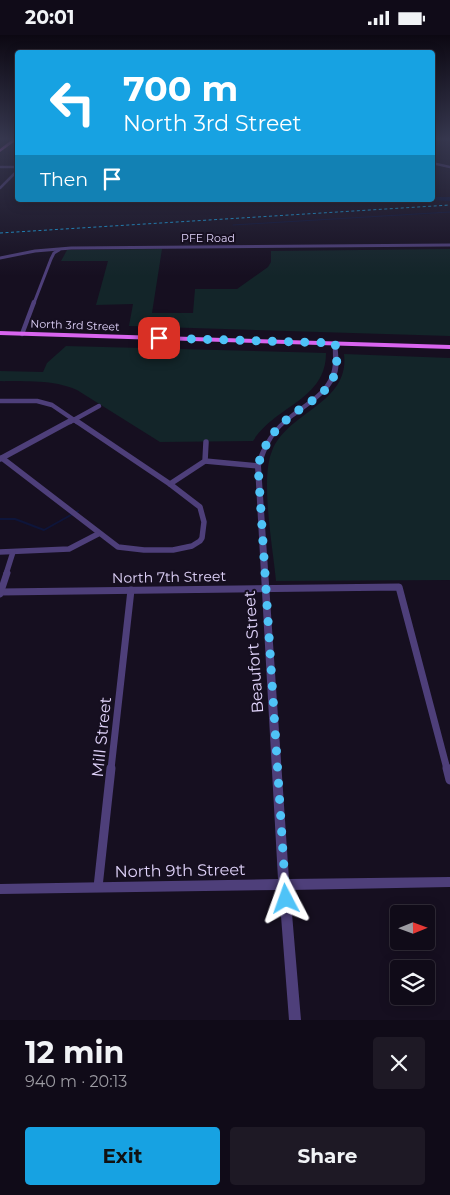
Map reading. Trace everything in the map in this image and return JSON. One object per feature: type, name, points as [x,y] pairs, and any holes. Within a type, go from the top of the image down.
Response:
[{"type":"main road","name":"North 3rd Street","points":[[0,333],[450,347]]},
{"type":"street","name":"PFE Road","points":[[0,258],[27,252],[63,248],[450,245]]},
{"type":"street","points":[[22,334],[51,259],[54,253],[63,248]]},
{"type":"street","name":"Beaufort Street","points":[[295,1020],[284,884],[258,465],[267,443],[282,423],[316,399],[332,382],[337,362],[335,343]]},
{"type":"street","points":[[0,401],[52,405],[74,419],[194,501],[203,512],[203,533],[198,543],[192,547],[180,549],[128,549],[118,547],[98,534],[1,458],[74,419],[99,406]]},
{"type":"street","points":[[205,461],[206,442]]},
{"type":"street","points":[[170,484],[205,461],[258,465]]},
{"type":"street","points":[[0,552],[69,549],[98,534]]},
{"type":"street","points":[[0,593],[13,552]]},
{"type":"street","name":"North 7th Street","points":[[0,593],[399,587],[450,780]]},
{"type":"street","name":"Mill Street","points":[[98,887],[131,590]]},
{"type":"street","name":"North 9th Street","points":[[0,889],[450,882]]},
{"type":"shaded area","points":[[162,249],[152,313],[193,313],[195,289],[237,289],[268,267],[271,262],[271,251],[450,249],[450,336],[129,326],[133,304],[96,305],[108,261],[61,261],[67,250]]},
{"type":"shaded area","points":[[66,346],[326,353],[324,369],[318,382],[309,392],[274,419],[253,441],[160,442],[68,386],[30,381],[0,381],[0,371],[43,372],[47,363]]},
{"type":"shaded area","points":[[344,354],[450,358],[450,580],[276,581],[267,496],[267,478],[272,451],[280,437],[291,426],[328,396],[338,385],[343,371]]},
{"type":"waterway","points":[[435,199],[450,199]]},
{"type":"waterway","points":[[233,225],[450,212]]},
{"type":"waterway","points":[[0,519],[15,519],[44,530],[78,511]]},
{"type":"railway","points":[[0,233],[450,205]]},
{"type":"route","points":[[159,338],[335,343],[337,362],[332,382],[326,391],[282,423],[267,443],[258,465],[286,899]]}]
